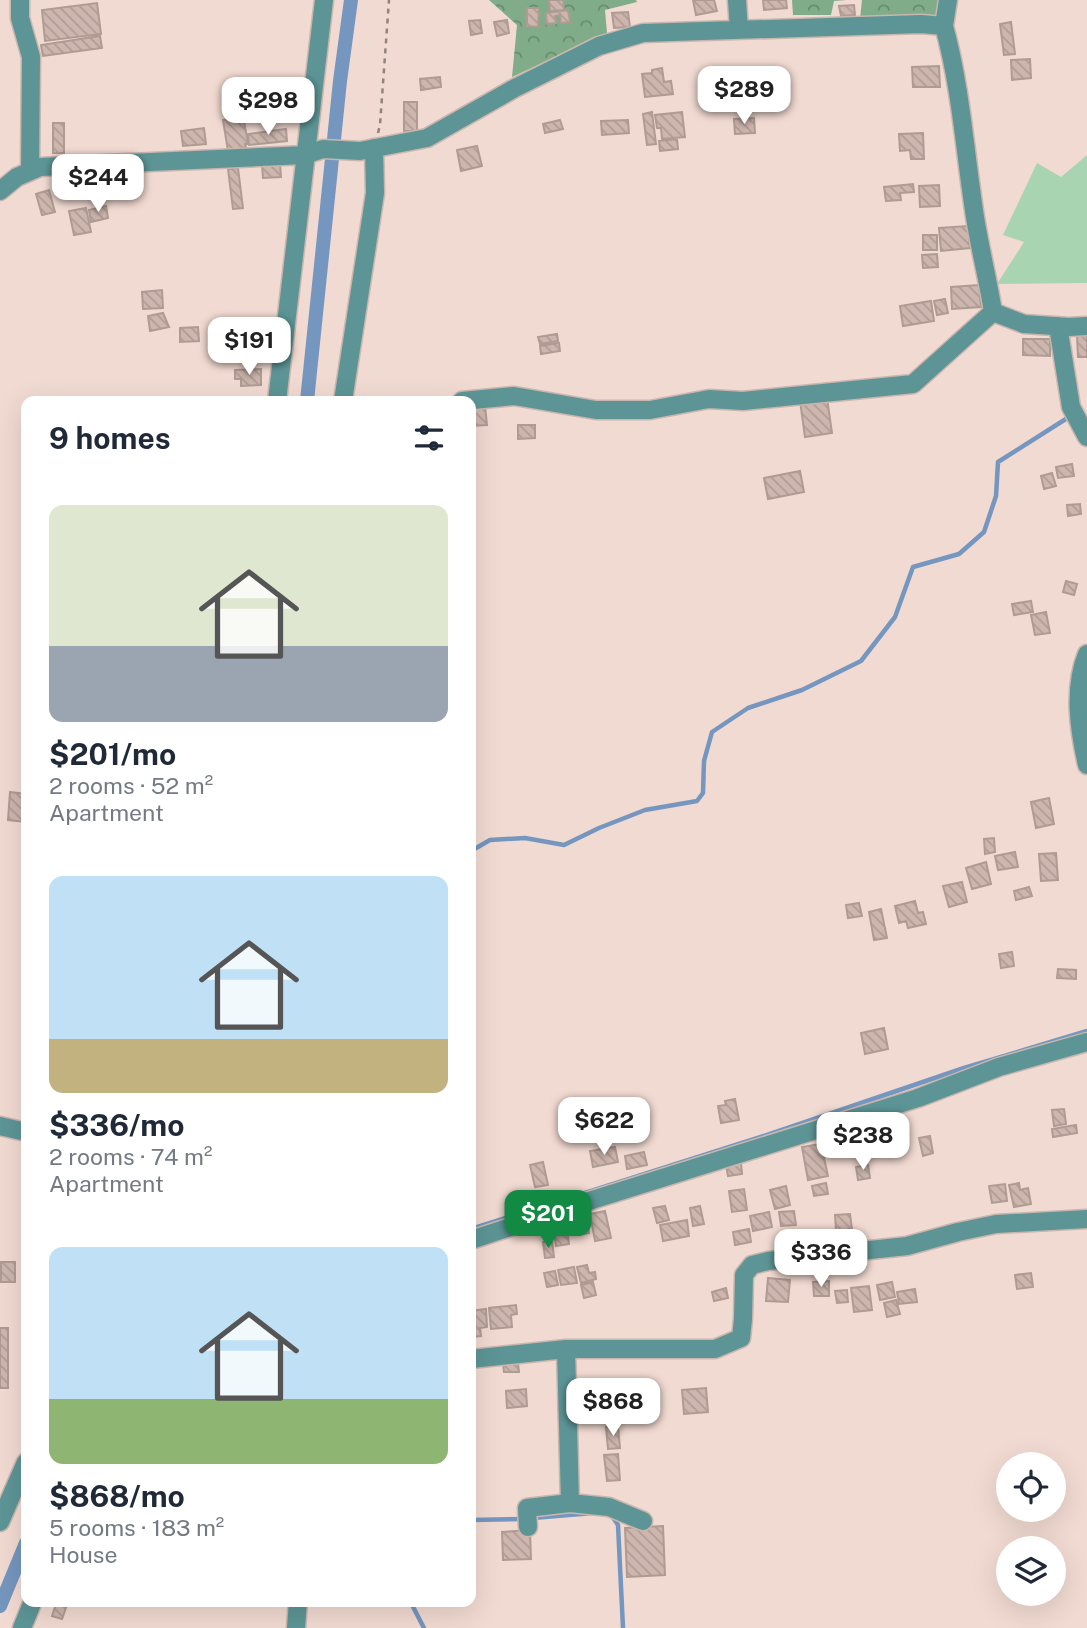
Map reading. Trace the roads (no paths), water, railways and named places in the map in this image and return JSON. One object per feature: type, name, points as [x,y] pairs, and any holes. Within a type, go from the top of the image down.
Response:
[{"type":"street","points":[[20,0],[20,18],[31,57],[30,171]]},
{"type":"street","points":[[277,396],[324,0]]},
{"type":"street","points":[[737,0],[739,30]]},
{"type":"street","points":[[948,0],[944,26],[993,312]]},
{"type":"street","points":[[0,191],[17,177],[40,167],[305,155],[323,149],[367,150],[426,138],[515,88],[599,46],[643,33],[921,24],[944,26]]},
{"type":"street","points":[[344,396],[375,193],[367,150]]},
{"type":"street","points":[[993,312],[1024,324],[1087,326]]},
{"type":"street","points":[[476,400],[514,397],[596,410],[650,410],[709,400],[743,401],[913,384],[993,312]]},
{"type":"street","points":[[1058,326],[1071,407],[1087,437]]},
{"type":"street","points":[[1087,654],[1079,694],[1081,738],[1087,765]]},
{"type":"street","points":[[476,1238],[918,1098],[999,1067],[1087,1042]]},
{"type":"street","points":[[0,1126],[21,1131]]},
{"type":"street","points":[[476,1358],[566,1349],[715,1349],[741,1338],[744,1275],[752,1265],[907,1246],[996,1224],[1087,1219]]},
{"type":"street","points":[[566,1349],[570,1503]]},
{"type":"street","points":[[0,1522],[21,1474]]},
{"type":"street","points":[[528,1527],[527,1508],[570,1503],[609,1507],[643,1521]]},
{"type":"street","points":[[22,1628],[31,1607]]},
{"type":"street","points":[[296,1628],[298,1607]]},
{"type":"waterway","points":[[308,396],[351,0]]},
{"type":"waterway","points":[[476,848],[490,840],[525,838],[564,845],[645,810],[697,801],[703,793],[704,761],[712,732],[748,708],[802,690],[861,661],[895,617],[913,567],[959,554],[984,532],[996,496],[998,462],[1069,417]]},
{"type":"waterway","points":[[476,1227],[773,1133],[964,1068],[1087,1031]]},
{"type":"waterway","points":[[533,1518],[593,1513]]},
{"type":"waterway","points":[[612,1516],[618,1525],[623,1628]]},
{"type":"waterway","points":[[476,1520],[525,1519]]},
{"type":"waterway","points":[[0,1606],[21,1555]]},
{"type":"waterway","points":[[413,1607],[424,1628]]}]
